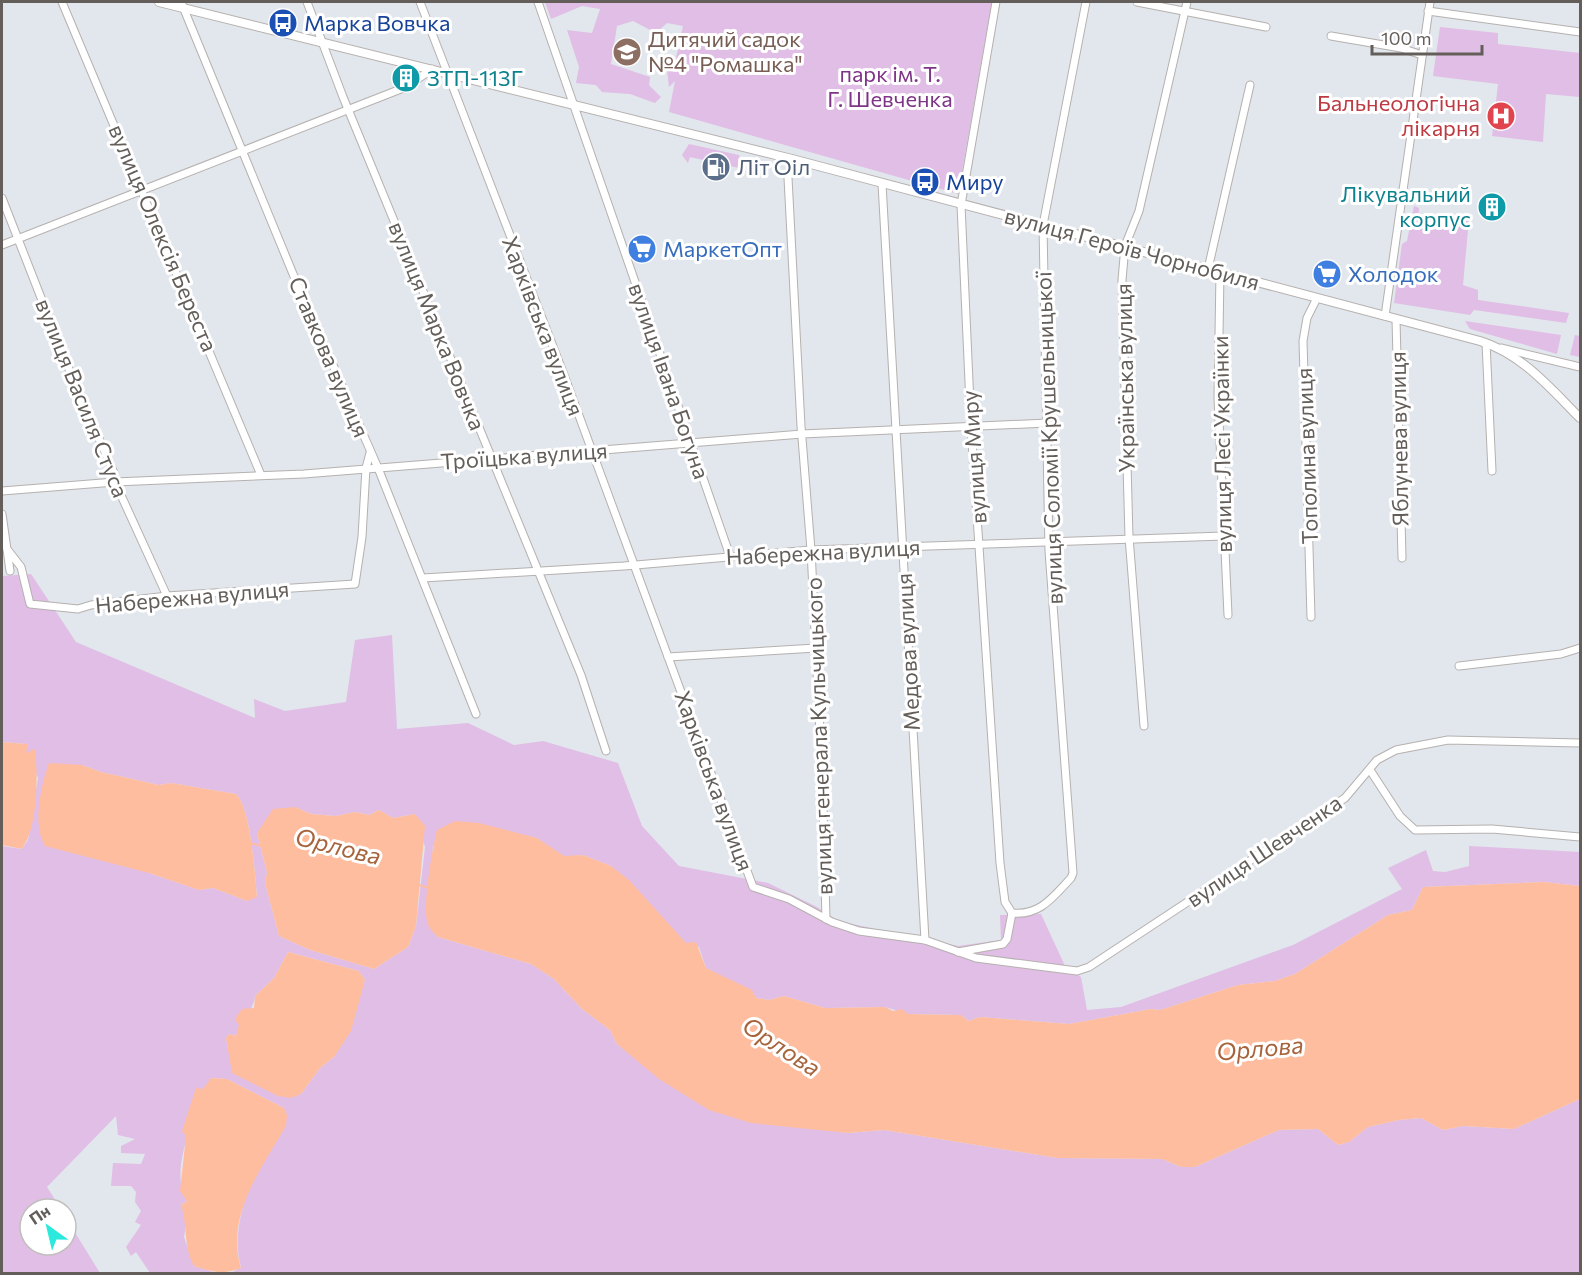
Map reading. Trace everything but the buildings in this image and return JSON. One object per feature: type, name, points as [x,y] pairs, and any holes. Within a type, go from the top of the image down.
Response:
[{"type":"street","name":"вулиця Олексія Береста","points":[[62,2],[143,189],[261,475]]},
{"type":"street","name":"вулиця Героїв Чорнобиля","points":[[159,2],[182,5],[792,159],[1581,367]]},
{"type":"street","name":"вулиця Марка Вовчка","points":[[307,2],[349,110],[581,675],[606,751]]},
{"type":"street","name":"Харківська вулиця","points":[[420,2],[564,375],[590,451],[753,887],[789,899],[826,919]]},
{"type":"street","name":"вулиця Івана Богуна","points":[[538,2],[730,556]]},
{"type":"street","name":"вулиця Миру","points":[[996,2],[961,205],[970,426],[980,545],[1000,863],[1005,902],[1012,913]]},
{"type":"street","name":"вулиця Соломії Крушельницької","points":[[1012,913],[1035,912],[1071,878],[1074,863],[1062,740],[1049,540],[1043,225],[1086,2]]},
{"type":"street","points":[[1137,2],[1266,27]]},
{"type":"street","name":"Українська вулиця","points":[[1144,726],[1129,537],[1122,280],[1125,246],[1139,211],[1187,2]]},
{"type":"street","points":[[1384,316],[1430,2]]},
{"type":"street","name":"Ставкова вулиця","points":[[182,5],[378,468],[476,714]]},
{"type":"street","points":[[1428,11],[1581,32]]},
{"type":"street","points":[[1331,36],[1401,48],[1422,54]]},
{"type":"street","points":[[2,245],[406,87],[432,69]]},
{"type":"street","points":[[1209,269],[1250,85]]},
{"type":"street","name":"вулиця генерала Кульчицького","points":[[792,159],[788,178],[802,434],[811,549],[826,919]]},
{"type":"street","name":"Медова вулиця","points":[[882,184],[925,940]]},
{"type":"street","name":"вулиця Василя Стуса","points":[[2,198],[114,473],[115,482],[167,596]]},
{"type":"street","name":"вулиця Лесі Українки","points":[[1220,272],[1218,398],[1228,615]]},
{"type":"street","name":"Тополина вулиця","points":[[1311,617],[1303,341],[1307,318],[1317,298]]},
{"type":"street","name":"Яблунева вулиця","points":[[1396,319],[1402,558]]},
{"type":"street","points":[[1486,343],[1492,471]]},
{"type":"street","points":[[1499,347],[1538,376],[1581,418]]},
{"type":"street","name":"Троїцька вулиця","points":[[2,491],[115,482],[378,468],[802,434],[1047,423]]},
{"type":"street","points":[[366,468],[370,453]]},
{"type":"street","name":"Набережна вулиця","points":[[7,549],[21,567],[30,604],[78,609],[91,604],[167,596],[355,584],[362,537],[366,468]]},
{"type":"street","points":[[2,514],[10,571]]},
{"type":"street","name":"Набережна вулиця","points":[[423,578],[634,565],[811,549],[980,545],[1129,537],[1224,536]]},
{"type":"street","points":[[668,657],[816,648]]},
{"type":"street","points":[[1459,666],[1561,654],[1581,648]]},
{"type":"street","name":"вулиця Шевченка","points":[[955,952],[1065,971],[1077,971],[1089,967],[1345,798],[1386,753],[1448,740],[1581,743]]},
{"type":"street","points":[[1370,770],[1400,816],[1415,830],[1492,829],[1581,837]]},
{"type":"street","points":[[826,919],[860,931],[925,940],[955,952],[1003,944],[1007,939],[1012,913]]},
{"type":"green space","name":"парк ім. Т. Г. Шевченка","points":[[545,2],[992,2],[958,194],[669,112],[675,81],[669,87],[667,70],[676,58],[683,26],[667,23],[656,33],[633,21],[617,26],[611,64],[650,77],[649,85],[661,97],[655,103],[630,94],[602,92],[596,85],[576,83],[579,67],[567,30],[592,33],[600,9],[582,6],[551,19]]},
{"type":"green space","points":[[1440,27],[1498,33],[1498,44],[1580,53],[1580,97],[1546,94],[1543,142],[1492,136],[1498,84],[1433,76]]},
{"type":"green space","points":[[689,144],[739,155],[742,165],[739,168],[690,157],[688,163],[682,155]]},
{"type":"green space","points":[[1414,206],[1419,208],[1418,218],[1431,217],[1430,225],[1440,229],[1445,216],[1469,219],[1463,285],[1478,290],[1478,300],[1569,313],[1566,323],[1474,310],[1470,315],[1394,303],[1402,244],[1407,241]]},
{"type":"green space","points":[[1465,321],[1561,335],[1557,354],[1470,329]]},
{"type":"green space","points":[[1575,335],[1580,336],[1580,357],[1570,355]]},
{"type":"green space","points":[[31,574],[76,642],[255,718],[254,699],[285,711],[346,702],[355,640],[392,635],[397,729],[468,723],[514,745],[543,741],[618,763],[642,826],[679,866],[768,883],[817,907],[838,921],[958,946],[1001,940],[1000,915],[1041,914],[1065,966],[1081,977],[1087,1010],[1121,1007],[1293,945],[1402,889],[1388,868],[1426,850],[1433,871],[1445,872],[1469,866],[1469,846],[1580,852],[1580,886],[1544,882],[1423,887],[1412,910],[1388,915],[1295,974],[1275,981],[1238,985],[1160,1010],[1151,1009],[1069,1024],[980,1017],[968,1021],[961,1015],[908,1014],[885,1007],[825,1008],[784,996],[769,1000],[756,998],[747,990],[706,968],[699,947],[686,944],[611,866],[583,855],[564,857],[537,838],[514,833],[433,846],[427,922],[438,937],[531,964],[554,979],[582,1009],[610,1030],[617,1044],[671,1086],[811,1128],[848,1133],[884,1130],[1057,1158],[1162,1159],[1181,1167],[1195,1167],[1279,1130],[1318,1129],[1338,1145],[1349,1142],[1368,1127],[1421,1118],[1443,1130],[1463,1126],[1514,1129],[1580,1099],[1580,1273],[231,1273],[241,1267],[238,1248],[243,1207],[258,1165],[284,1108],[227,1079],[211,1078],[192,1122],[180,1173],[187,1201],[181,1205],[187,1220],[184,1237],[194,1266],[217,1273],[150,1273],[136,1252],[131,1256],[126,1247],[141,1225],[135,1222],[141,1211],[135,1202],[136,1192],[131,1186],[111,1186],[113,1163],[141,1164],[145,1154],[121,1153],[121,1146],[135,1139],[118,1135],[116,1116],[47,1187],[53,1197],[18,1197],[18,1257],[78,1257],[78,1237],[100,1273],[2,1273],[2,846],[22,849],[28,840],[38,778],[25,753],[28,744],[2,742],[2,576]],"holes":[[[82,765],[101,772],[159,785],[171,783],[236,794],[249,827],[257,896],[247,901],[213,888],[199,890],[149,873]],[[295,807],[311,814],[336,816],[355,812],[369,815],[379,810],[393,818],[415,814],[425,847],[416,926],[408,947],[374,969],[310,950],[279,936],[265,883],[267,872],[257,833]],[[288,952],[359,971],[365,980],[334,1057],[320,1068],[301,1094],[228,1049],[226,1038],[229,1034],[236,1036],[252,1007],[255,996],[274,978]]]},
{"type":"water","points":[[2,742],[28,744],[26,753],[35,749],[36,801],[31,828],[22,849],[2,845]]},
{"type":"water","points":[[49,763],[82,765],[101,772],[159,785],[171,783],[236,794],[249,827],[257,897],[247,901],[213,888],[199,890],[149,873],[45,846],[41,837],[38,816],[43,783]]},
{"type":"water","points":[[295,807],[311,814],[336,816],[355,812],[369,815],[379,810],[393,818],[415,814],[425,826],[416,926],[408,947],[374,969],[310,950],[279,936],[265,883],[267,872],[257,833],[273,809]]},
{"type":"water","points":[[455,821],[479,823],[537,838],[564,856],[583,855],[611,866],[629,880],[686,943],[696,942],[706,968],[752,990],[756,998],[769,1000],[784,996],[825,1008],[885,1007],[893,1011],[902,1009],[908,1014],[961,1015],[968,1021],[980,1017],[1069,1024],[1151,1009],[1160,1010],[1238,985],[1275,981],[1295,974],[1388,915],[1412,910],[1423,887],[1544,882],[1580,886],[1580,1099],[1514,1129],[1463,1126],[1443,1130],[1421,1118],[1399,1120],[1368,1127],[1349,1142],[1338,1145],[1318,1129],[1279,1130],[1195,1167],[1181,1167],[1162,1159],[1057,1158],[884,1130],[848,1133],[751,1123],[709,1110],[659,1079],[617,1044],[610,1030],[582,1009],[554,979],[531,964],[438,937],[434,933],[428,926],[426,912],[433,850],[437,830]]},
{"type":"water","points":[[288,952],[359,971],[365,980],[351,1031],[334,1057],[320,1068],[301,1094],[291,1098],[278,1096],[232,1073],[226,1038],[229,1034],[236,1036],[239,1025],[235,1019],[242,1009],[254,1008],[255,996],[274,978]]},
{"type":"water","points":[[211,1078],[227,1079],[284,1108],[287,1115],[286,1126],[257,1176],[242,1212],[237,1249],[241,1268],[223,1272],[194,1266],[188,1251],[181,1205],[187,1201],[180,1191],[186,1136],[182,1131],[196,1088],[203,1089]]},
{"type":"waterway","name":"Орлова","points":[[250,843],[262,846]]},
{"type":"waterway","name":"Орлова","points":[[419,885],[431,889]]},
{"type":"place","name":"Марка Вовчка","points":[[283,23]]},
{"type":"place","name":"Дитячий садок №4 \"Ромашка\"","points":[[627,52]]},
{"type":"place","name":"ЗТП-113Г","points":[[406,78]]},
{"type":"place","name":"Бальнеологічна лікарня","points":[[1501,116]]},
{"type":"place","name":"Літ Оіл","points":[[716,167]]},
{"type":"place","name":"Миру","points":[[925,182]]},
{"type":"place","name":"Лікувальний корпус","points":[[1492,207]]},
{"type":"place","name":"МаркетОпт","points":[[642,249]]},
{"type":"place","name":"Холодок","points":[[1327,274]]}]
